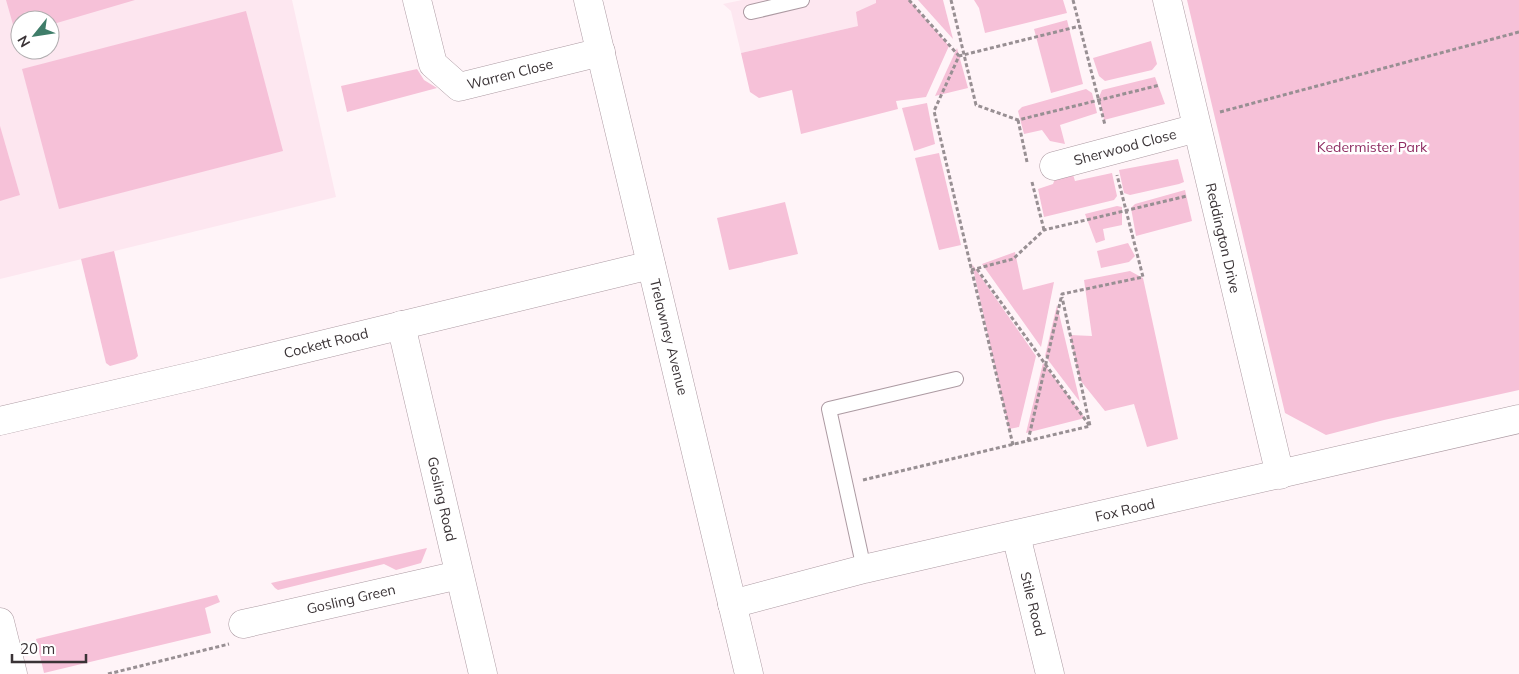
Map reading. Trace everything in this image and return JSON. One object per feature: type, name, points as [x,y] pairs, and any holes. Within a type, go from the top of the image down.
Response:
[{"type":"street","name":"Warren Close","points":[[417,0],[432,64],[460,87],[601,52]]},
{"type":"street","name":"Trelawney Avenue","points":[[588,0],[749,674]]},
{"type":"street","name":"Reddington Drive","points":[[1166,0],[1280,475]]},
{"type":"street","name":"Sherwood Close","points":[[1054,166],[1111,151],[1196,123]]},
{"type":"street","name":"Cockett Road","points":[[0,421],[187,378],[651,265]]},
{"type":"street","name":"Gosling Road","points":[[401,325],[483,674]]},
{"type":"street","name":"Fox Road","points":[[732,604],[864,569],[1519,419]]},
{"type":"street","name":"Stile Road","points":[[1016,535],[1050,674]]},
{"type":"street","name":"Gosling Green","points":[[243,624],[459,575]]},
{"type":"street","points":[[0,622],[13,674]]},
{"type":"lane","points":[[750,12],[802,0]]},
{"type":"lane","points":[[864,569],[844,485],[829,409],[956,379]]},
{"type":"path","points":[[910,0],[959,56],[1080,26]]},
{"type":"path","points":[[951,0],[976,105],[1018,120],[1185,78]]},
{"type":"path","points":[[1062,294],[1143,277],[1073,0]]},
{"type":"path","points":[[1196,123],[1519,32]]},
{"type":"path","points":[[959,56],[934,111],[1013,445]]},
{"type":"path","points":[[971,270],[1013,259],[1044,230],[1212,190]]},
{"type":"path","points":[[977,269],[1090,426]]},
{"type":"path","points":[[1028,441],[1062,294]]},
{"type":"path","points":[[1062,294],[1090,426]]},
{"type":"path","points":[[844,485],[1090,426]]},
{"type":"path","points":[[108,674],[233,644],[243,624]]},
{"type":"shaded area","points":[[0,0],[292,0],[336,197],[0,279]]},
{"type":"shaded area","points":[[742,0],[876,0],[877,3],[858,26],[741,53],[731,11],[723,4]]},
{"type":"green space","points":[[6,0],[135,0],[60,22],[60,10],[10,10],[10,14]]},
{"type":"green space","points":[[876,0],[909,0],[949,46],[926,97],[896,101],[898,109],[801,134],[792,90],[759,98],[750,92],[741,53],[858,26],[856,12],[876,3]]},
{"type":"green space","points":[[918,0],[943,0],[953,39]]},
{"type":"green space","points":[[974,0],[1063,0],[1067,13],[985,33],[979,8]]},
{"type":"green space","name":"Kedermister Park","points":[[1187,0],[1519,0],[1519,390],[1326,435],[1285,413]]},
{"type":"green space","points":[[246,11],[283,151],[59,209],[22,69]]},
{"type":"green space","points":[[1067,20],[1083,84],[1051,93],[1034,29]]},
{"type":"green space","points":[[1151,41],[1157,64],[1152,70],[1105,81],[1099,76],[1093,58]]},
{"type":"green space","points":[[957,48],[968,88],[935,96]]},
{"type":"green space","points":[[417,69],[424,80],[437,88],[347,112],[341,86]]},
{"type":"green space","points":[[1155,77],[1165,104],[1104,120],[1099,97],[1102,90]]},
{"type":"green space","points":[[1086,89],[1092,93],[1097,113],[1060,125],[1065,144],[1050,141],[1042,130],[1024,134],[1018,111],[1022,107]]},
{"type":"green space","points":[[927,103],[935,144],[914,151],[902,108]]},
{"type":"green space","points":[[0,126],[20,195],[0,201]]},
{"type":"green space","points":[[939,153],[961,245],[939,250],[915,158]]},
{"type":"green space","points":[[1178,159],[1184,182],[1130,195],[1124,193],[1119,170]]},
{"type":"green space","points":[[1069,162],[1075,181],[1112,173],[1117,196],[1114,200],[1044,217],[1038,189],[1053,184],[1059,169]]},
{"type":"green space","points":[[1185,190],[1192,221],[1136,236],[1131,208],[1135,204]]},
{"type":"green space","points":[[785,202],[798,254],[729,270],[717,218]]},
{"type":"green space","points":[[1117,206],[1122,207],[1122,225],[1103,229],[1105,240],[1096,243],[1085,214]]},
{"type":"green space","points":[[1128,243],[1135,256],[1129,262],[1101,268],[1097,251]]},
{"type":"green space","points":[[114,251],[138,356],[135,359],[110,366],[106,363],[81,259]]},
{"type":"green space","points":[[1015,252],[1023,290],[1054,282],[1041,347],[982,264]]},
{"type":"green space","points":[[972,264],[1036,356],[1019,427],[1009,429]]},
{"type":"green space","points":[[1130,271],[1143,278],[1178,439],[1147,447],[1134,404],[1105,411],[1080,380],[1070,335],[1092,336],[1084,280]]},
{"type":"green space","points":[[1057,305],[1080,402],[1045,356]]},
{"type":"green space","points":[[1043,363],[1085,418],[1026,433]]},
{"type":"green space","points":[[427,548],[421,563],[396,570],[384,564],[278,590],[271,583]]},
{"type":"green space","points":[[217,595],[220,602],[205,608],[211,633],[44,673],[36,639]]}]
